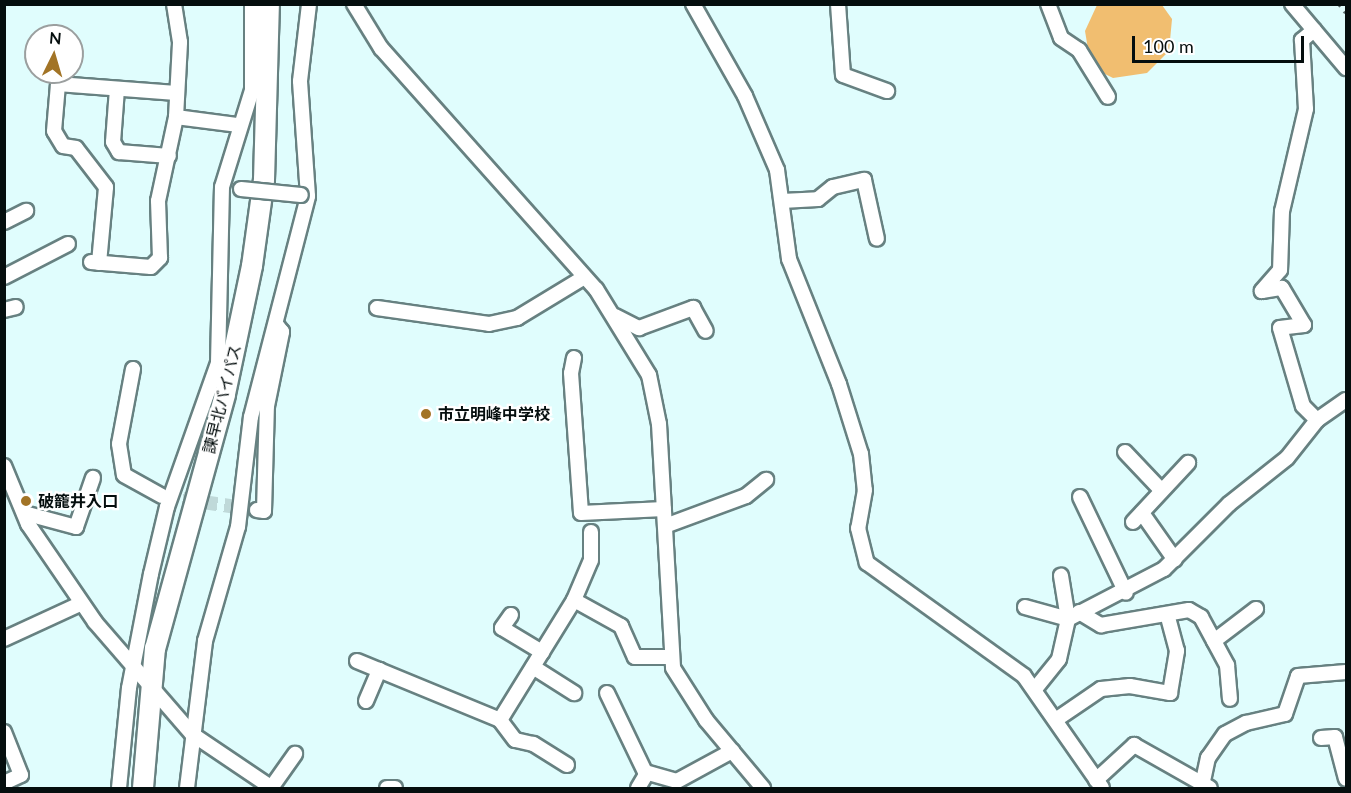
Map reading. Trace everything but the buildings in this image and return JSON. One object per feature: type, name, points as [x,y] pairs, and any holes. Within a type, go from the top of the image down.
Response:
[{"type":"highway","name":"諫早北バイパス","points":[[143,789],[151,687],[173,573],[225,394],[252,266],[265,170],[269,4]]},
{"type":"street","points":[[174,4],[180,42],[176,93],[177,117],[158,201],[160,258],[151,267],[95,263],[106,187],[76,147],[63,146],[54,131],[58,84],[176,93]]},
{"type":"street","points":[[119,789],[134,662],[167,507],[218,363],[222,188],[238,125],[252,90],[252,4]]},
{"type":"street","points":[[187,789],[192,734],[206,641],[238,527],[251,417],[276,324],[304,196],[300,81],[309,4]]},
{"type":"street","points":[[354,4],[381,48],[615,316],[649,375],[656,401],[672,657],[688,695],[762,789]]},
{"type":"street","points":[[693,4],[759,124],[777,170],[789,260],[861,454],[865,489],[858,528],[867,563],[1012,666],[1035,689],[1058,719],[1099,784],[1134,745],[1206,785],[1208,758],[1225,734],[1246,723],[1285,714],[1298,676],[1347,672]]},
{"type":"street","points":[[838,4],[843,75],[887,91]]},
{"type":"street","points":[[1048,4],[1061,38],[1079,50],[1108,97]]},
{"type":"street","points":[[1292,4],[1347,68]]},
{"type":"street","points":[[1314,30],[1302,40],[1306,109],[1282,212],[1280,270],[1262,291],[1282,288],[1304,325],[1280,328],[1303,406],[1317,420]]},
{"type":"street","points":[[117,88],[113,142],[118,152],[169,156]]},
{"type":"street","points":[[177,117],[238,125]]},
{"type":"street","points":[[782,201],[818,199],[833,187],[864,180],[877,239]]},
{"type":"street","points":[[222,188],[304,196]]},
{"type":"street","points":[[4,222],[26,211]]},
{"type":"street","points":[[4,278],[68,244]]},
{"type":"street","points":[[377,308],[489,324],[517,318],[584,278]]},
{"type":"street","points":[[615,316],[639,328],[693,308],[706,331]]},
{"type":"street","points":[[257,510],[264,511],[267,406],[282,332],[276,324]]},
{"type":"street","points":[[574,358],[571,373],[581,513],[664,509]]},
{"type":"street","points":[[133,369],[119,444],[123,475],[162,496]]},
{"type":"street","points":[[1073,616],[1126,593],[1175,560],[1229,504],[1287,458],[1317,420],[1347,400]]},
{"type":"street","points":[[1125,452],[1160,489]]},
{"type":"street","points":[[1175,560],[1138,518],[1160,489],[1188,463]]},
{"type":"street","points":[[4,466],[24,513],[80,604],[134,662],[151,687],[192,734],[272,788],[295,754]]},
{"type":"street","points":[[24,513],[76,527],[93,478]]},
{"type":"street","points":[[665,526],[746,496],[766,480]]},
{"type":"street","points":[[1080,496],[1126,593]]},
{"type":"street","points":[[500,720],[574,600],[591,560],[591,532]]},
{"type":"street","points":[[1035,689],[1059,659],[1073,616],[1061,576]]},
{"type":"street","points":[[574,600],[621,626],[635,657],[672,657]]},
{"type":"street","points":[[4,639],[80,604]]},
{"type":"street","points":[[1025,607],[1073,616],[1101,625],[1188,610],[1201,616],[1214,641],[1232,682],[1230,699]]},
{"type":"street","points":[[1214,641],[1256,609]]},
{"type":"street","points":[[1058,719],[1101,689],[1130,686],[1170,693],[1177,651],[1167,614]]},
{"type":"street","points":[[511,615],[502,628],[542,652]]},
{"type":"street","points":[[357,661],[500,720],[515,740],[533,744],[567,765]]},
{"type":"street","points":[[533,667],[574,693]]},
{"type":"street","points":[[366,701],[379,670]]},
{"type":"street","points":[[606,701],[647,772],[676,782],[732,751]]},
{"type":"street","points":[[4,732],[21,775],[4,783]]},
{"type":"street","points":[[1321,738],[1335,737],[1347,779]]},
{"type":"street","points":[[638,789],[647,772]]},
{"type":"street","points":[[387,789],[395,789]]},
{"type":"shaded area","points":[[1097,5],[1162,5],[1172,19],[1169,51],[1147,73],[1113,78],[1091,67],[1085,31]]},
{"type":"tunnel","points":[[162,496],[257,510]]},
{"type":"railway","points":[[1339,4],[1346,13]]},
{"type":"place","name":"市立明峰中学校","points":[[426,414]]},
{"type":"place","name":"破籠井入口","points":[[26,501]]}]
